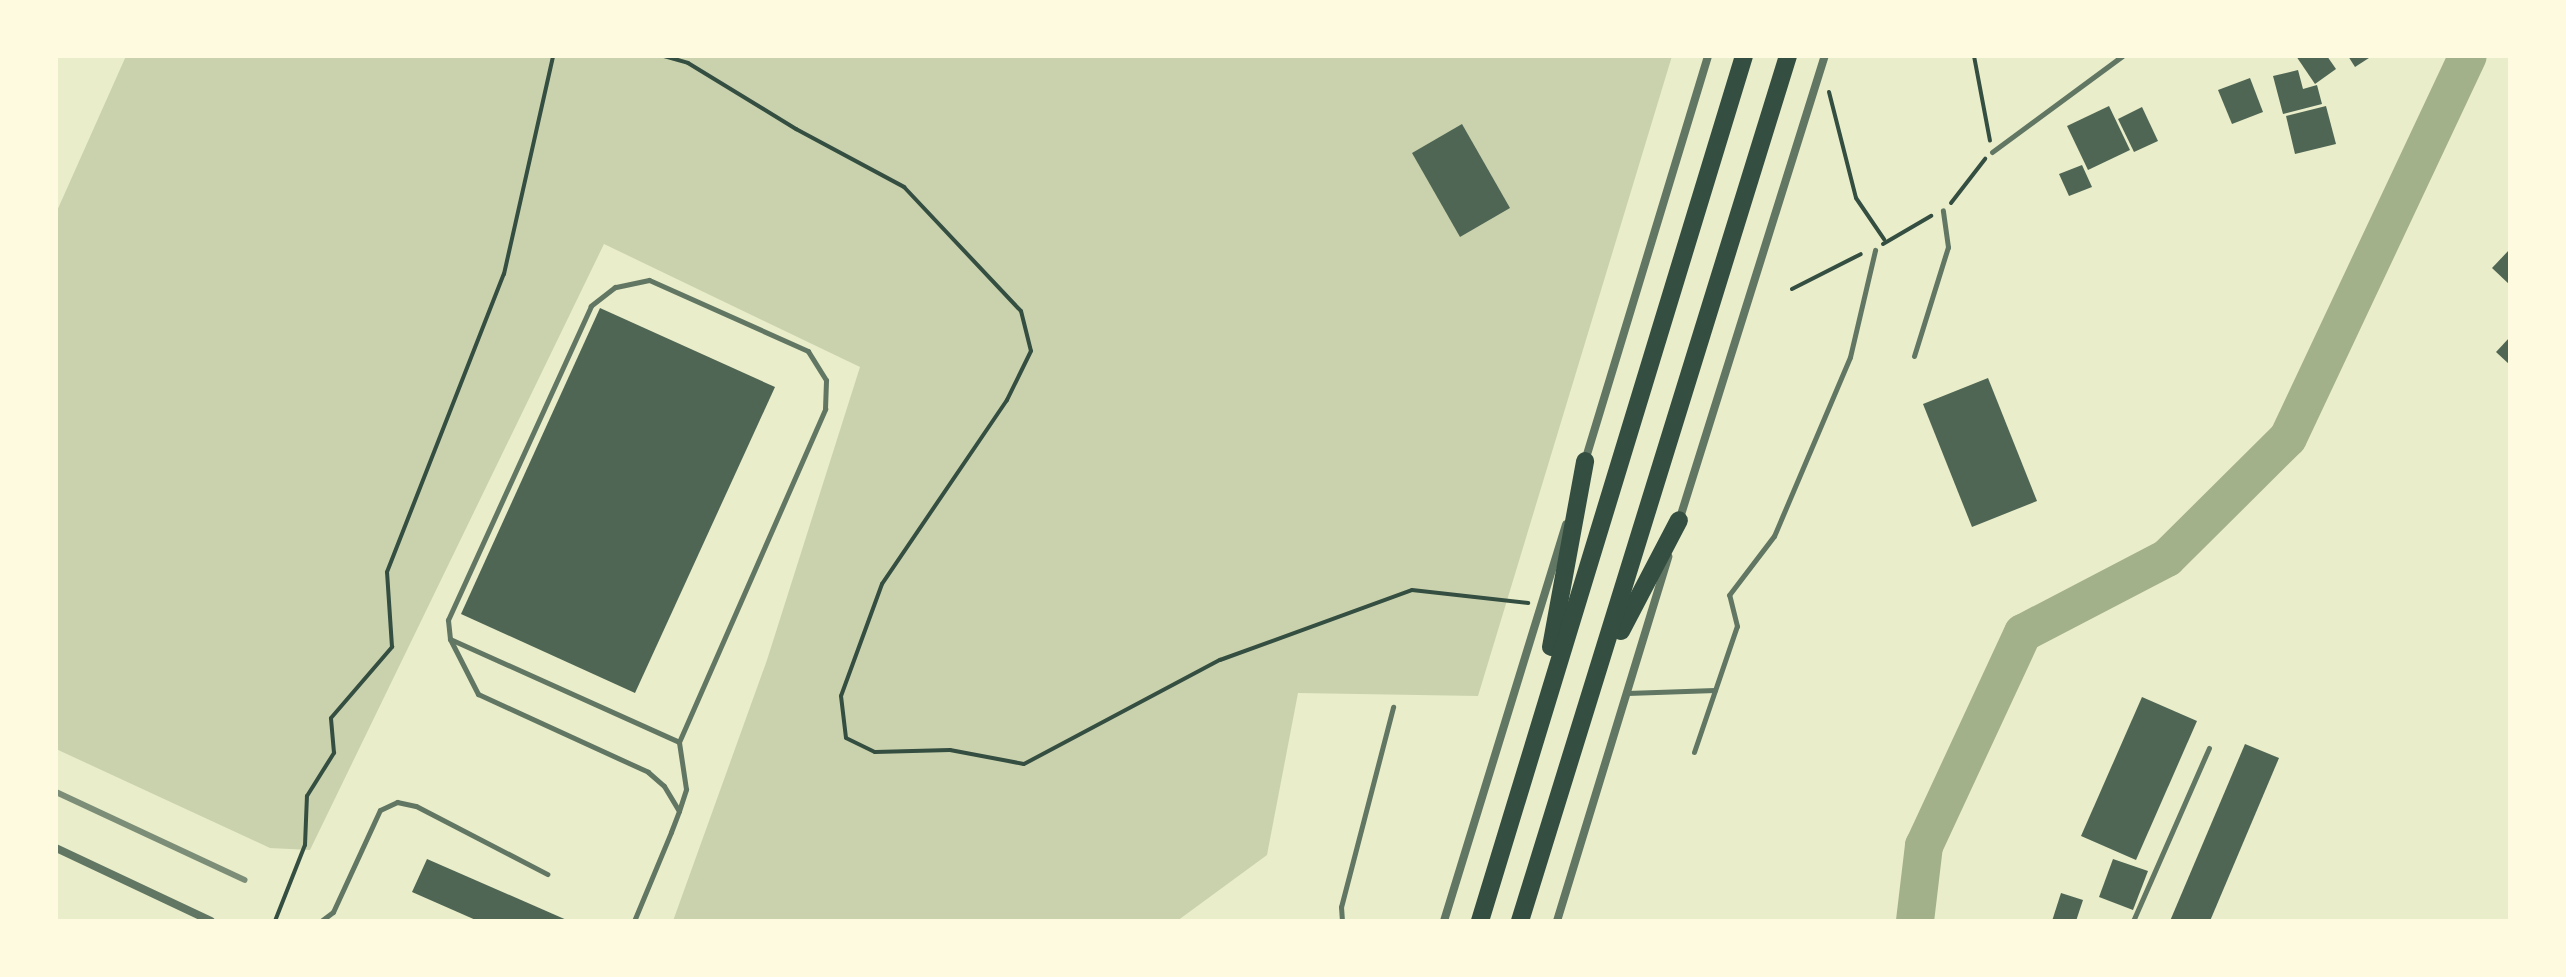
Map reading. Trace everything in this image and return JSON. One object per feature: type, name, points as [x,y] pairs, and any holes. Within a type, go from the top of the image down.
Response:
[{"type":"highway","points":[[1480,921],[1529,764],[1577,592],[1744,56]]},
{"type":"highway","points":[[1520,921],[1788,56]]},
{"type":"highway","points":[[1529,764],[1585,461]]},
{"type":"highway","points":[[1588,694],[1679,520]]},
{"type":"street","points":[[1444,921],[1708,56]]},
{"type":"street","points":[[1557,921],[1825,56]]},
{"type":"street","points":[[56,848],[211,921]]},
{"type":"lane","points":[[1992,152],[2122,56]]},
{"type":"lane","points":[[1914,356],[1948,247],[1943,210]]},
{"type":"lane","points":[[1694,752],[1737,626],[1729,595],[1774,536],[1833,398],[1850,357],[1875,250]]},
{"type":"lane","points":[[634,921],[679,811],[687,769],[679,742],[825,409],[826,380],[808,351],[649,280],[615,287],[591,306],[448,620],[450,639],[478,694],[648,772],[664,786],[679,811]]},
{"type":"lane","points":[[450,639],[679,742]]},
{"type":"lane","points":[[1627,693],[1715,690]]},
{"type":"lane","points":[[1342,921],[1341,907],[1393,707]]},
{"type":"lane","points":[[2133,921],[2209,748]]},
{"type":"lane","points":[[321,921],[333,912],[380,810],[397,802],[416,806],[547,874]]},
{"type":"path","points":[[275,921],[305,845],[307,796],[334,753],[331,718],[392,647],[387,572],[504,274],[553,56]]},
{"type":"path","points":[[664,56],[688,63],[904,187],[1021,311],[1031,351],[1007,400],[882,584],[841,696],[846,738],[875,752],[950,750],[1024,764],[1220,660],[1412,590],[1541,604]]},
{"type":"path","points":[[1792,289],[1843,260],[1875,250],[1943,210],[1992,152],[1974,56]]},
{"type":"path","points":[[1829,90],[1856,198],[1886,242]]},
{"type":"green space","points":[[126,56],[1672,56],[1478,696],[1298,693],[1267,855],[1177,921],[673,921],[767,660],[860,367],[604,244],[310,850],[270,848],[56,749],[56,213]]},
{"type":"building","points":[[2296,56],[2327,56],[2336,69],[2315,84]]},
{"type":"building","points":[[2348,56],[2372,56],[2355,67]]},
{"type":"building","points":[[2298,70],[2303,89],[2317,85],[2322,104],[2283,114],[2273,76]]},
{"type":"building","points":[[2250,78],[2263,112],[2232,124],[2218,90]]},
{"type":"building","points":[[2109,106],[2130,150],[2088,170],[2067,126]]},
{"type":"building","points":[[2326,106],[2336,144],[2295,154],[2286,116]]},
{"type":"building","points":[[2142,107],[2158,141],[2134,152],[2118,119]]},
{"type":"building","points":[[1462,124],[1510,208],[1460,237],[1412,153]]},
{"type":"building","points":[[2082,165],[2092,187],[2069,196],[2059,174]]},
{"type":"building","points":[[2510,249],[2510,285],[2492,268]]},
{"type":"building","points":[[600,308],[775,387],[635,693],[461,614]]},
{"type":"building","points":[[2510,337],[2510,365],[2496,352]]},
{"type":"building","points":[[1988,378],[2037,501],[1972,527],[1923,404]]},
{"type":"building","points":[[2142,697],[2197,721],[2136,860],[2081,836]]},
{"type":"building","points":[[2245,744],[2279,758],[2210,921],[2170,921]]},
{"type":"building","points":[[427,859],[569,921],[478,921],[412,892]]},
{"type":"building","points":[[2113,859],[2148,871],[2133,910],[2099,897]]},
{"type":"building","points":[[2061,893],[2083,900],[2076,921],[2052,921]]},
{"type":"waterway","points":[[1915,921],[1924,846],[2023,633],[2167,558],[2288,438],[2468,56]]},
{"type":"railway","points":[[56,792],[245,880]]}]
